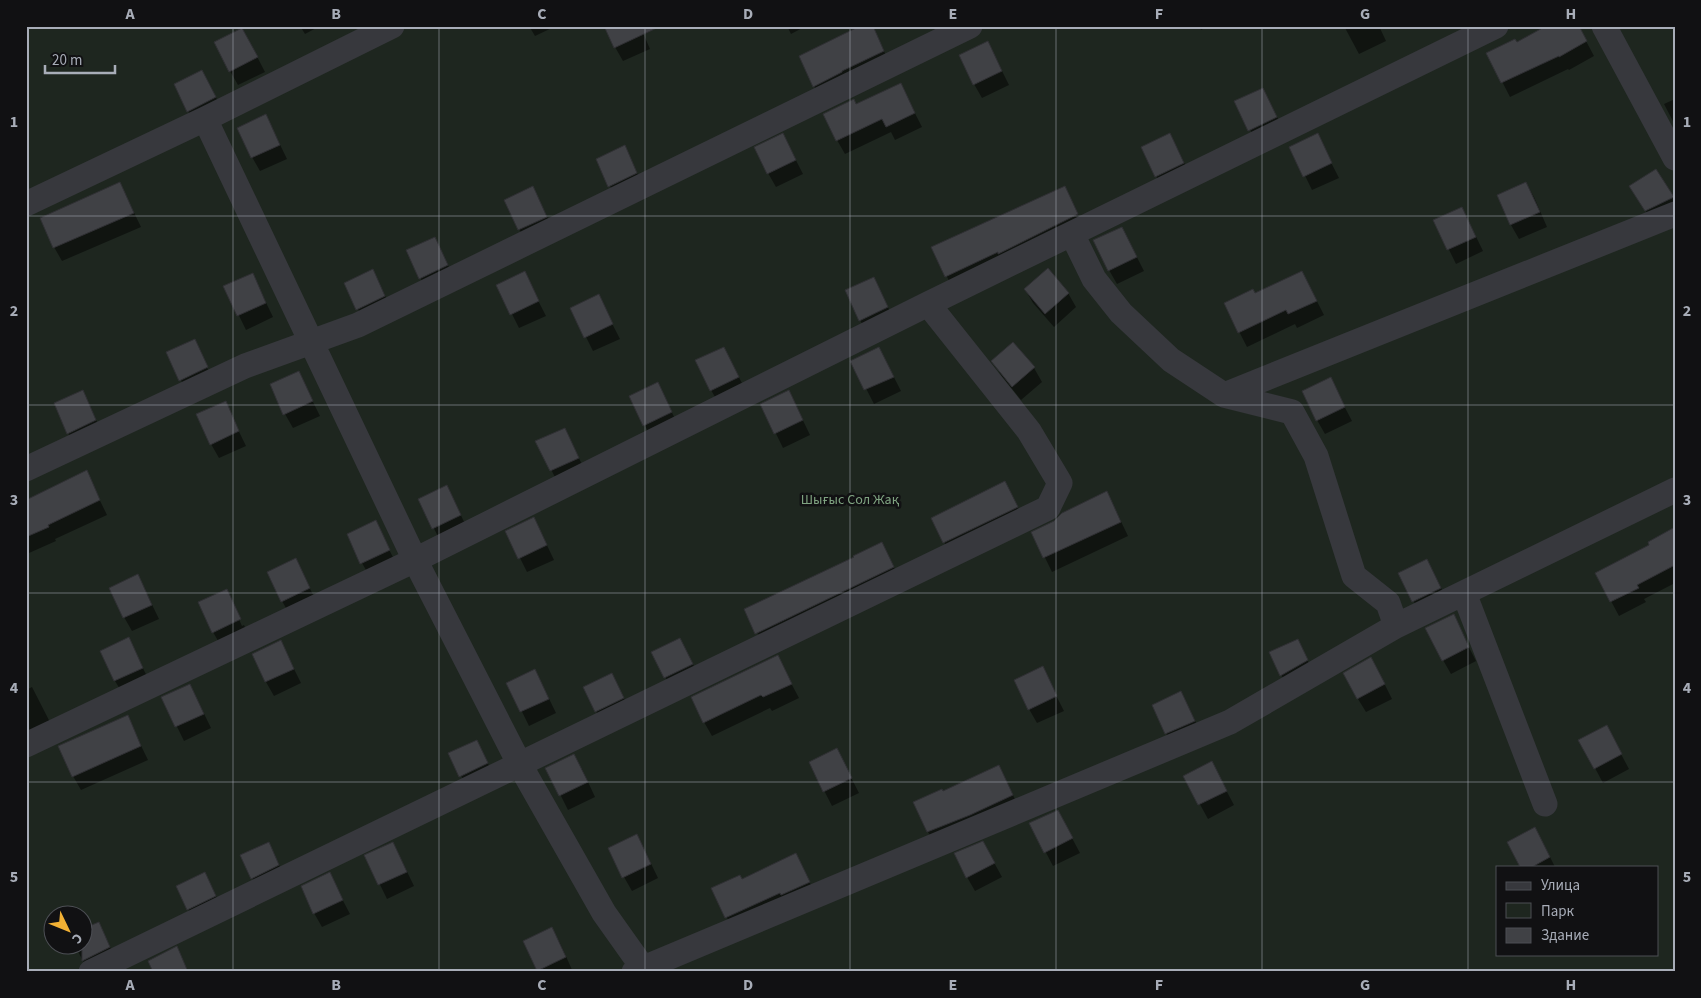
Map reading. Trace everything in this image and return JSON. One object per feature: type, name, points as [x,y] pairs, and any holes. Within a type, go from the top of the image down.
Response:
[{"type":"street","points":[[26,204],[392,26]]},
{"type":"street","points":[[26,469],[245,366],[358,325],[970,26]]},
{"type":"street","points":[[26,745],[415,560],[928,304],[1496,26]]},
{"type":"street","points":[[1604,26],[1675,158]]},
{"type":"street","points":[[205,118],[415,560],[520,765],[639,970],[1230,722],[1396,626],[1675,490]]},
{"type":"street","points":[[1224,395],[1675,214]]},
{"type":"street","points":[[1072,234],[1094,279],[1121,313],[1171,360],[1224,395],[1292,412],[1316,456],[1354,576],[1388,603],[1396,626]]},
{"type":"street","points":[[91,972],[1048,508],[1060,483],[1029,432],[928,304]]},
{"type":"street","points":[[1464,593],[1545,804]]},
{"type":"green space","name":"Шығыс Сол Жақ","points":[[26,26],[1675,26],[1675,972],[26,972]]},
{"type":"building","points":[[604,26],[661,26],[614,48]]},
{"type":"building","points":[[860,26],[873,26],[884,51],[813,87],[799,56]]},
{"type":"building","points":[[1546,26],[1579,26],[1587,41],[1559,57],[1501,83],[1486,53],[1515,39],[1517,42]]},
{"type":"building","points":[[242,28],[258,57],[229,72],[214,42]]},
{"type":"building","points":[[988,41],[1002,71],[973,85],[959,55]]},
{"type":"building","points":[[202,70],[216,97],[187,112],[174,84]]},
{"type":"building","points":[[901,83],[915,113],[886,127],[882,119],[836,141],[823,114],[854,99],[856,104]]},
{"type":"building","points":[[1263,88],[1277,117],[1248,131],[1234,101]]},
{"type":"building","points":[[266,114],[280,145],[251,158],[237,128]]},
{"type":"building","points":[[783,133],[796,160],[767,174],[754,147]]},
{"type":"building","points":[[1170,133],[1184,163],[1155,177],[1141,147]]},
{"type":"building","points":[[1318,133],[1332,163],[1303,177],[1289,147]]},
{"type":"building","points":[[625,145],[637,173],[608,187],[596,159]]},
{"type":"building","points":[[1656,169],[1674,197],[1645,211],[1629,186]]},
{"type":"building","points":[[120,182],[134,213],[53,248],[40,218]]},
{"type":"building","points":[[1526,182],[1540,212],[1510,225],[1497,195]]},
{"type":"building","points":[[533,186],[547,217],[518,230],[504,200]]},
{"type":"building","points":[[1065,186],[1078,214],[998,254],[998,252],[945,277],[931,247]]},
{"type":"building","points":[[1462,207],[1476,237],[1447,250],[1433,220]]},
{"type":"building","points":[[1122,227],[1137,257],[1108,271],[1093,240]]},
{"type":"building","points":[[435,237],[448,265],[419,279],[406,250]]},
{"type":"building","points":[[1048,268],[1069,293],[1045,314],[1024,289]]},
{"type":"building","points":[[373,269],[385,296],[356,310],[344,283]]},
{"type":"building","points":[[525,271],[539,301],[510,315],[496,285]]},
{"type":"building","points":[[1302,271],[1317,301],[1288,314],[1286,310],[1238,333],[1224,303],[1253,289],[1255,293]]},
{"type":"building","points":[[253,273],[266,303],[237,316],[223,286]]},
{"type":"building","points":[[874,277],[888,307],[859,321],[845,290]]},
{"type":"building","points":[[599,294],[613,324],[584,338],[570,308]]},
{"type":"building","points":[[195,339],[208,367],[179,381],[166,352]]},
{"type":"building","points":[[1013,342],[1035,367],[1012,387],[991,361]]},
{"type":"building","points":[[724,347],[739,377],[710,391],[695,360]]},
{"type":"building","points":[[879,347],[894,377],[864,390],[850,361]]},
{"type":"building","points":[[299,371],[313,401],[283,415],[270,384]]},
{"type":"building","points":[[1331,377],[1345,407],[1316,421],[1302,391]]},
{"type":"building","points":[[658,382],[672,412],[643,426],[629,396]]},
{"type":"building","points":[[83,390],[96,420],[67,434],[54,403]]},
{"type":"building","points":[[789,390],[803,420],[774,434],[760,404]]},
{"type":"building","points":[[226,401],[239,431],[210,445],[196,414]]},
{"type":"building","points":[[565,428],[579,458],[550,471],[535,441]]},
{"type":"building","points":[[87,470],[100,500],[26,537],[26,500]]},
{"type":"building","points":[[1005,481],[1018,507],[943,543],[931,518]]},
{"type":"building","points":[[447,485],[461,515],[432,529],[418,499]]},
{"type":"building","points":[[1107,491],[1121,522],[1043,558],[1031,532],[1054,521],[1062,513]]},
{"type":"building","points":[[534,517],[547,545],[518,559],[505,531]]},
{"type":"building","points":[[376,520],[390,550],[360,564],[347,534]]},
{"type":"building","points":[[1675,527],[1675,565],[1637,585],[1639,588],[1610,602],[1595,573],[1649,545],[1648,542]]},
{"type":"building","points":[[882,542],[894,567],[755,634],[744,609]]},
{"type":"building","points":[[296,558],[310,588],[281,602],[267,572]]},
{"type":"building","points":[[1427,559],[1441,588],[1412,602],[1398,573]]},
{"type":"building","points":[[138,574],[152,605],[123,618],[109,588]]},
{"type":"building","points":[[227,589],[241,619],[212,633],[198,602]]},
{"type":"building","points":[[1454,614],[1469,647],[1442,661],[1425,628]]},
{"type":"building","points":[[129,637],[143,668],[114,681],[100,651]]},
{"type":"building","points":[[680,638],[693,664],[664,678],[651,652]]},
{"type":"building","points":[[1298,639],[1308,660],[1280,676],[1269,652]]},
{"type":"building","points":[[281,640],[294,669],[265,682],[252,654]]},
{"type":"building","points":[[778,655],[792,684],[763,697],[761,695],[703,723],[691,697]]},
{"type":"building","points":[[1371,657],[1385,684],[1357,699],[1343,673]]},
{"type":"building","points":[[1043,666],[1057,696],[1028,710],[1014,680]]},
{"type":"building","points":[[535,669],[549,699],[520,712],[506,683]]},
{"type":"building","points":[[612,673],[624,698],[595,712],[583,687]]},
{"type":"building","points":[[190,684],[204,714],[175,727],[161,697]]},
{"type":"building","points":[[1181,691],[1195,721],[1165,734],[1152,705]]},
{"type":"building","points":[[128,715],[141,746],[72,777],[58,746]]},
{"type":"building","points":[[1607,725],[1622,754],[1594,769],[1578,740]]},
{"type":"building","points":[[477,740],[488,763],[459,777],[448,753]]},
{"type":"building","points":[[837,748],[852,778],[823,792],[809,762]]},
{"type":"building","points":[[574,754],[588,782],[559,796],[545,768]]},
{"type":"building","points":[[1212,761],[1227,791],[1198,805],[1183,776]]},
{"type":"building","points":[[999,765],[1013,795],[927,832],[913,802],[942,789],[943,791]]},
{"type":"building","points":[[1058,810],[1073,838],[1044,853],[1029,823]]},
{"type":"building","points":[[1535,827],[1550,857],[1534,866],[1519,866],[1507,842]]},
{"type":"building","points":[[637,834],[651,864],[622,878],[608,848]]},
{"type":"building","points":[[983,841],[995,863],[966,878],[954,853]]},
{"type":"building","points":[[269,842],[279,865],[251,879],[240,855]]},
{"type":"building","points":[[393,842],[407,872],[378,885],[364,855]]},
{"type":"building","points":[[796,853],[810,882],[781,895],[780,893],[725,918],[711,888],[740,875],[742,879]]},
{"type":"building","points":[[205,872],[216,896],[187,910],[176,886]]},
{"type":"building","points":[[330,872],[343,900],[313,914],[301,886]]},
{"type":"building","points":[[99,922],[110,947],[92,956],[92,925]]},
{"type":"building","points":[[552,927],[566,957],[537,971],[523,941]]},
{"type":"building","points":[[177,946],[188,972],[153,972],[148,961]]},
{"type":"building","points":[[82,956],[92,956],[82,961]]}]
